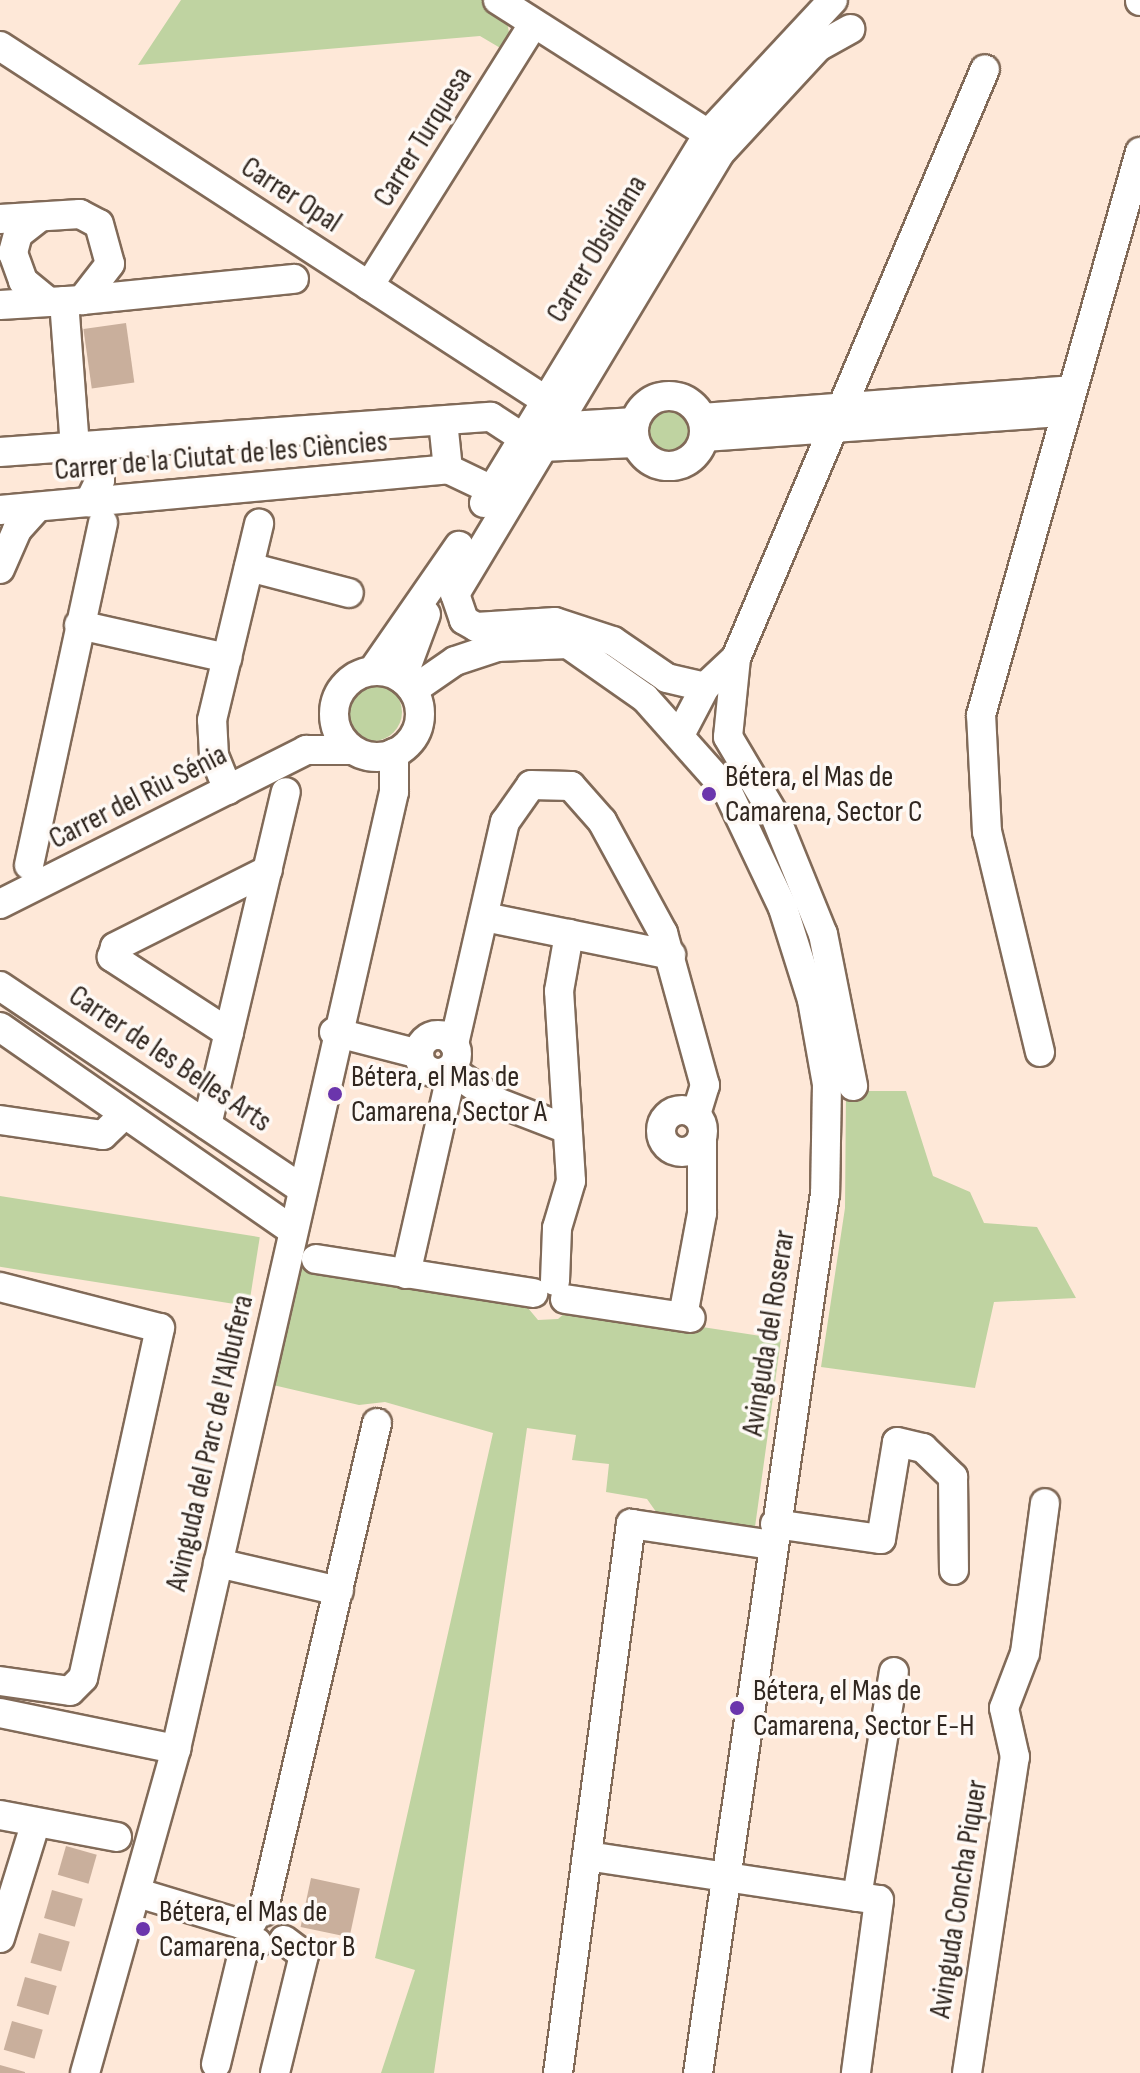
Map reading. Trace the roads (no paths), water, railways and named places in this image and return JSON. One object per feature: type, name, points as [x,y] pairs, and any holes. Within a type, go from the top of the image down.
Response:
[{"type":"street","points":[[498,0],[708,134]]},
{"type":"street","name":"Carrer Obsidiana","points":[[540,428],[708,134],[833,0]]},
{"type":"street","name":"Carrer Turquesa","points":[[369,286],[534,23]]},
{"type":"street","points":[[439,580],[424,621],[411,693],[416,733],[371,753],[335,726],[334,709],[346,682],[373,670],[439,580],[492,490],[540,428],[742,122],[818,47],[850,29]]},
{"type":"street","name":"Carrer Opal","points":[[0,46],[369,286],[540,428]]},
{"type":"street","points":[[853,1086],[823,934],[775,816],[728,737],[736,658],[985,69]]},
{"type":"street","points":[[1040,1052],[987,832],[978,747],[998,642],[1140,152]]},
{"type":"street","points":[[0,219],[80,214],[99,224],[110,244],[110,264],[65,301]]},
{"type":"street","points":[[40,217],[18,234],[13,253],[23,281],[65,301]]},
{"type":"street","points":[[0,305],[294,279]]},
{"type":"street","points":[[29,865],[79,625],[100,480],[95,459],[75,447],[65,301]]},
{"type":"street","points":[[667,396],[688,401],[703,428],[693,457],[672,467],[650,461],[635,432],[646,403],[667,396]]},
{"type":"street","points":[[703,428],[1068,401]]},
{"type":"street","name":"Carrer de la Ciutat de les Ciències","points":[[0,452],[491,417],[540,428]]},
{"type":"street","points":[[443,421],[448,469],[492,490]]},
{"type":"street","points":[[540,428],[635,432]]},
{"type":"street","points":[[540,428],[461,578],[455,607],[464,620],[476,627],[555,622],[583,630],[667,678],[705,687]]},
{"type":"street","name":"Carrer de la Ciutat de les Ciències","points":[[0,510],[38,507],[96,513],[448,469]]},
{"type":"street","points":[[0,567],[17,530],[38,507]]},
{"type":"street","points":[[228,790],[214,756],[212,720],[259,524]]},
{"type":"street","points":[[249,567],[349,593]]},
{"type":"street","points":[[424,621],[455,661]]},
{"type":"street","points":[[79,625],[227,658]]},
{"type":"street","name":"Avinguda del Roserar","points":[[411,693],[455,661],[519,642],[568,644],[604,667],[681,733],[727,790],[783,908],[812,1000],[827,1084],[825,1194],[698,2073]]},
{"type":"street","points":[[411,693],[487,661],[513,657],[604,667]]},
{"type":"street","points":[[681,733],[705,687],[736,658]]},
{"type":"street","points":[[373,670],[411,693]]},
{"type":"street","name":"Carrer del Riu Sénia","points":[[0,904],[306,750],[334,709]]},
{"type":"street","name":"Carrer del Riu Sénia","points":[[306,750],[371,753]]},
{"type":"street","name":"Avinguda del Parc de l'Albufera","points":[[85,2073],[176,1749],[334,1032],[382,824],[394,792],[371,753]]},
{"type":"street","points":[[316,1259],[406,1274],[551,1291],[687,1317],[702,1201],[692,1135],[705,1085],[671,955],[602,821],[571,786],[558,782],[531,785],[518,797],[505,822],[406,1274]]},
{"type":"street","points":[[207,1125],[286,792]]},
{"type":"street","points":[[229,1033],[112,957],[115,947],[268,870]]},
{"type":"street","points":[[485,917],[671,955]]},
{"type":"street","points":[[551,1291],[557,1228],[571,1181],[559,991],[569,934]]},
{"type":"street","name":"Carrer de les Belles Arts","points":[[0,986],[301,1188]]},
{"type":"street","points":[[0,1027],[292,1230]]},
{"type":"street","points":[[334,1032],[419,1054],[430,1037],[450,1062],[497,1102],[567,1129]]},
{"type":"street","points":[[0,1120],[103,1135],[125,1114]]},
{"type":"street","points":[[0,1287],[160,1328],[83,1678],[70,1691],[0,1681]]},
{"type":"street","points":[[216,2064],[243,1952],[264,1929],[377,1423]]},
{"type":"street","points":[[558,2073],[631,1524],[881,1539],[897,1442],[923,1448],[953,1477],[954,1570]]},
{"type":"street","name":"Avinguda Concha Piquer","points":[[967,2073],[1015,1757],[1004,1708],[1025,1653],[1045,1503]]},
{"type":"street","points":[[218,1563],[339,1591]]},
{"type":"street","points":[[856,2073],[868,1898],[894,1672]]},
{"type":"street","points":[[0,1713],[176,1749]]},
{"type":"street","points":[[0,1815],[117,1837]]},
{"type":"street","points":[[0,1938],[36,1822]]},
{"type":"street","points":[[587,1856],[868,1898]]},
{"type":"street","points":[[138,1893],[264,1929],[304,1955],[275,2073]]},
{"type":"place","name":"Bétera, el Mas de Camarena, Sector C","points":[[709,794]]},
{"type":"place","name":"Bétera, el Mas de Camarena, Sector A","points":[[335,1094]]},
{"type":"place","name":"Bétera, el Mas de Camarena, Sector E-H","points":[[737,1708]]},
{"type":"place","name":"Bétera, el Mas de Camarena, Sector B","points":[[143,1929]]}]
